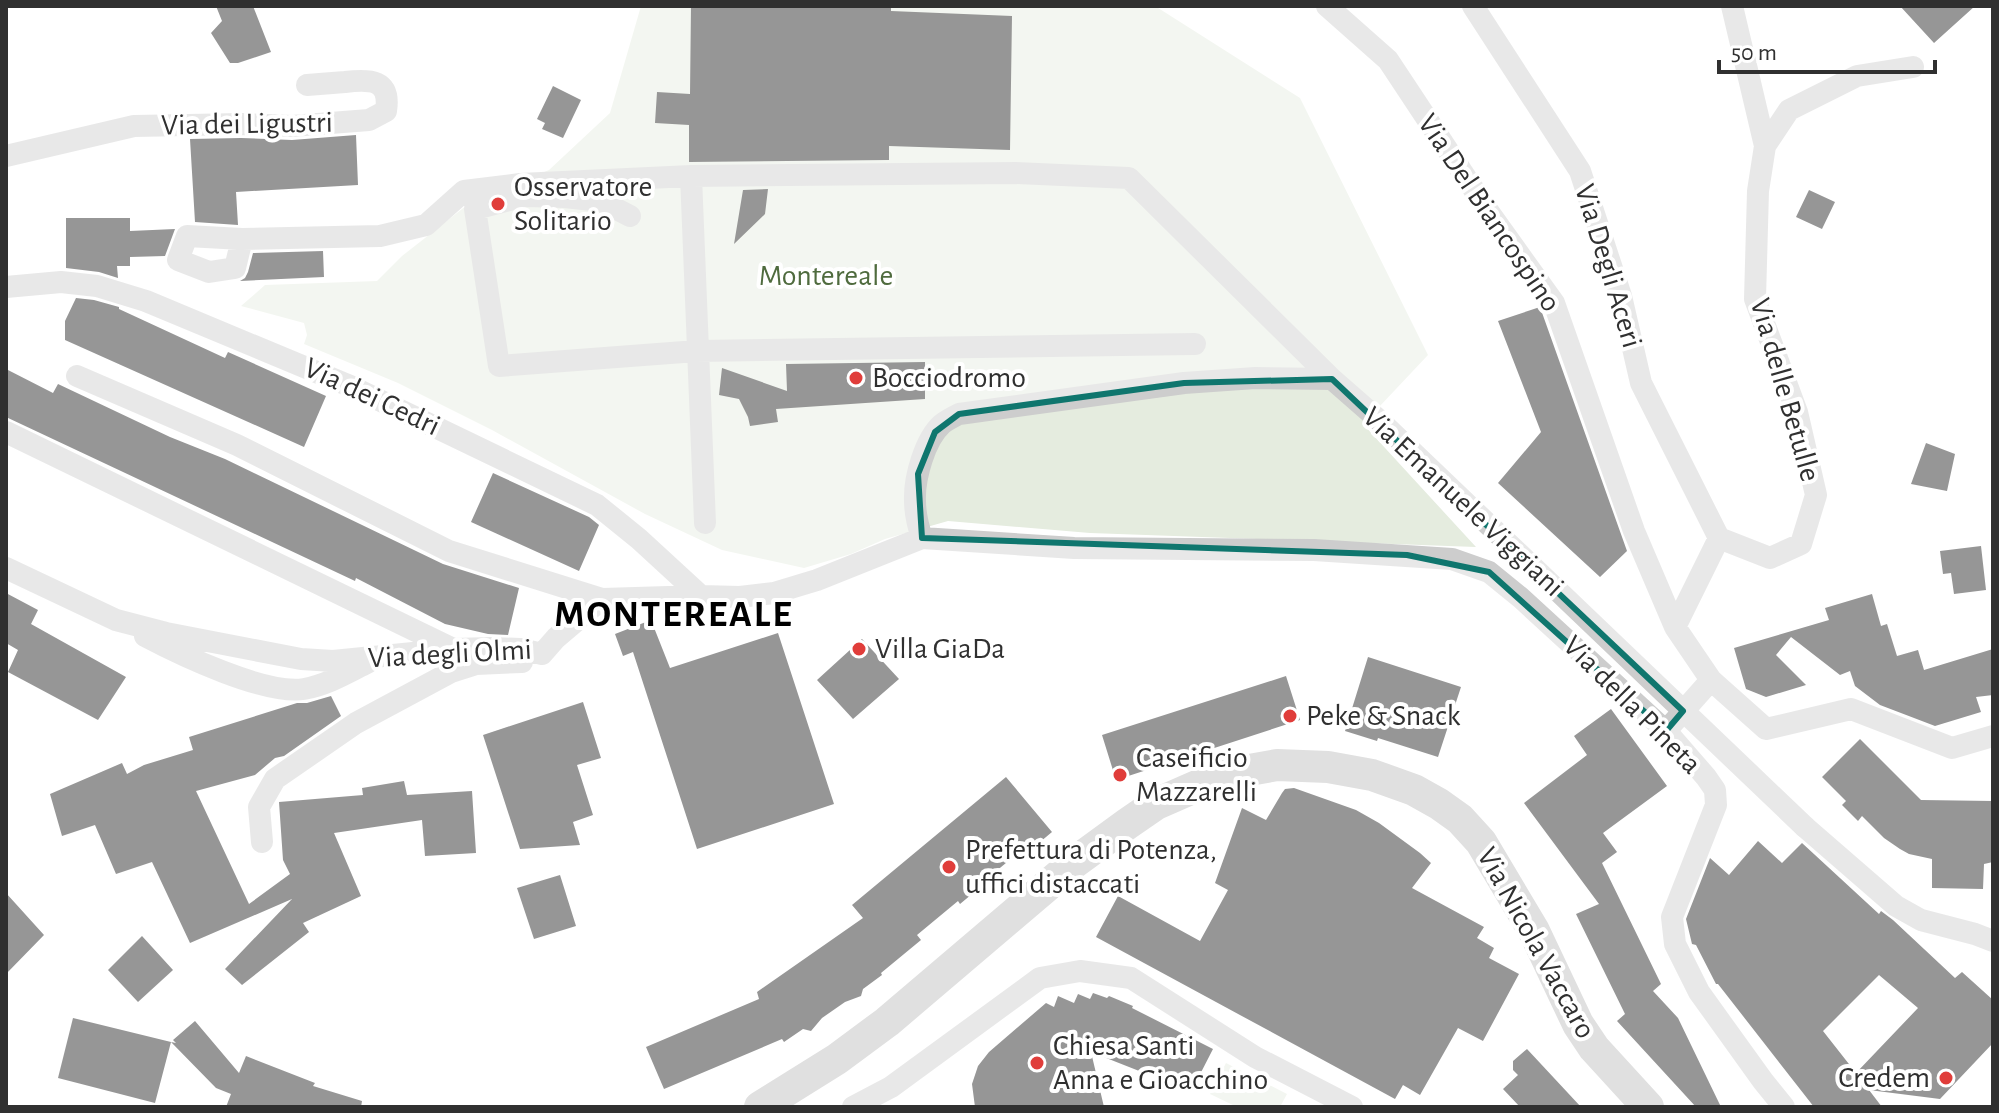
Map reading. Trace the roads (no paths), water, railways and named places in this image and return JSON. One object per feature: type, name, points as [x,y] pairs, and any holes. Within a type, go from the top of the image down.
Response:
[{"type":"street","name":"Via Del Biancospino","points":[[1327,6],[1388,60],[1488,211],[1554,303],[1634,531],[1675,627],[1711,680],[1766,729],[1851,709],[1952,748],[1993,736]]},
{"type":"street","name":"Via Degli Aceri","points":[[1473,6],[1580,171],[1621,296],[1641,383],[1719,538]]},
{"type":"street","name":"Via delle Betulle","points":[[1719,538],[1770,558],[1801,544],[1816,495],[1797,412],[1755,299],[1758,191],[1765,146],[1732,6]]},
{"type":"street","name":"Via delle Betulle","points":[[1765,146],[1789,110],[1857,76],[1913,67]]},
{"type":"street","name":"Via dei Ligustri","points":[[6,156],[134,126],[292,126],[369,120],[386,111],[388,100],[385,92],[369,79],[307,85]]},
{"type":"street","name":"Via Emanuele Viggiani","points":[[242,239],[380,236],[426,225],[464,191],[520,184],[691,176],[1015,173],[1129,178],[1332,379],[1380,421],[1805,827],[1896,906],[1921,920],[1993,941]]},
{"type":"street","points":[[691,176],[705,523]]},
{"type":"street","points":[[630,216],[601,201],[564,197],[525,196],[475,209],[499,366],[697,351],[1195,344]]},
{"type":"street","name":"Via dei Cedri","points":[[6,287],[61,282],[97,286],[146,301],[350,386],[597,505],[701,596]]},
{"type":"street","points":[[77,376],[237,445],[449,551],[602,599],[740,597],[774,593],[817,580],[922,538],[914,498],[918,474],[935,432],[944,422],[959,414],[1184,383],[1255,378],[1332,379]]},
{"type":"street","points":[[6,432],[453,649]]},
{"type":"street","name":"Via della Pineta","points":[[922,538],[1074,548],[1314,550],[1452,559],[1489,572],[1666,731],[1715,790],[1716,805],[1672,917],[1675,944],[1699,992],[1784,1107]]},
{"type":"street","points":[[1675,627],[1719,538]]},
{"type":"street","points":[[6,568],[170,649],[245,679],[289,690],[330,682],[380,656]]},
{"type":"street","name":"Via degli Olmi","points":[[116,620],[166,633],[301,659],[333,661],[491,648],[521,649],[542,654],[602,599]]},
{"type":"street","points":[[262,842],[259,807],[275,779],[356,723],[451,672],[476,664],[523,662],[542,654]]},
{"type":"street","points":[[1666,731],[1711,680]]},
{"type":"street","name":"Via Nicola Vaccaro","points":[[771,1105],[887,1022],[1075,862],[1156,804],[1238,772],[1277,765],[1328,767],[1372,775],[1414,790],[1460,819],[1481,842],[1534,931],[1578,1024],[1594,1048],[1648,1107]]},
{"type":"street","points":[[1941,925],[1993,922]]},
{"type":"street","points":[[853,1107],[891,1087],[1040,978],[1080,971],[1131,978],[1255,1057],[1352,1107]]},
{"type":"place","name":"Osservatore Solitario","points":[[498,204]]},
{"type":"place","name":"Bocciodromo","points":[[856,378]]},
{"type":"place","name":"Villa GiaDa","points":[[859,649]]},
{"type":"place","name":"Peke & Snack","points":[[1290,716]]},
{"type":"place","name":"Caseificio Mazzarelli","points":[[1120,775]]},
{"type":"place","name":"Prefettura di Potenza, uffici distaccati","points":[[949,867]]},
{"type":"place","name":"Chiesa Santi Anna e Gioacchino","points":[[1037,1063]]},
{"type":"place","name":"Credem","points":[[1946,1078]]},
{"type":"district","name":"MONTEREALE","points":[[674,615]]},
{"type":"park label","name":"Montereale","points":[[826,276]]}]
